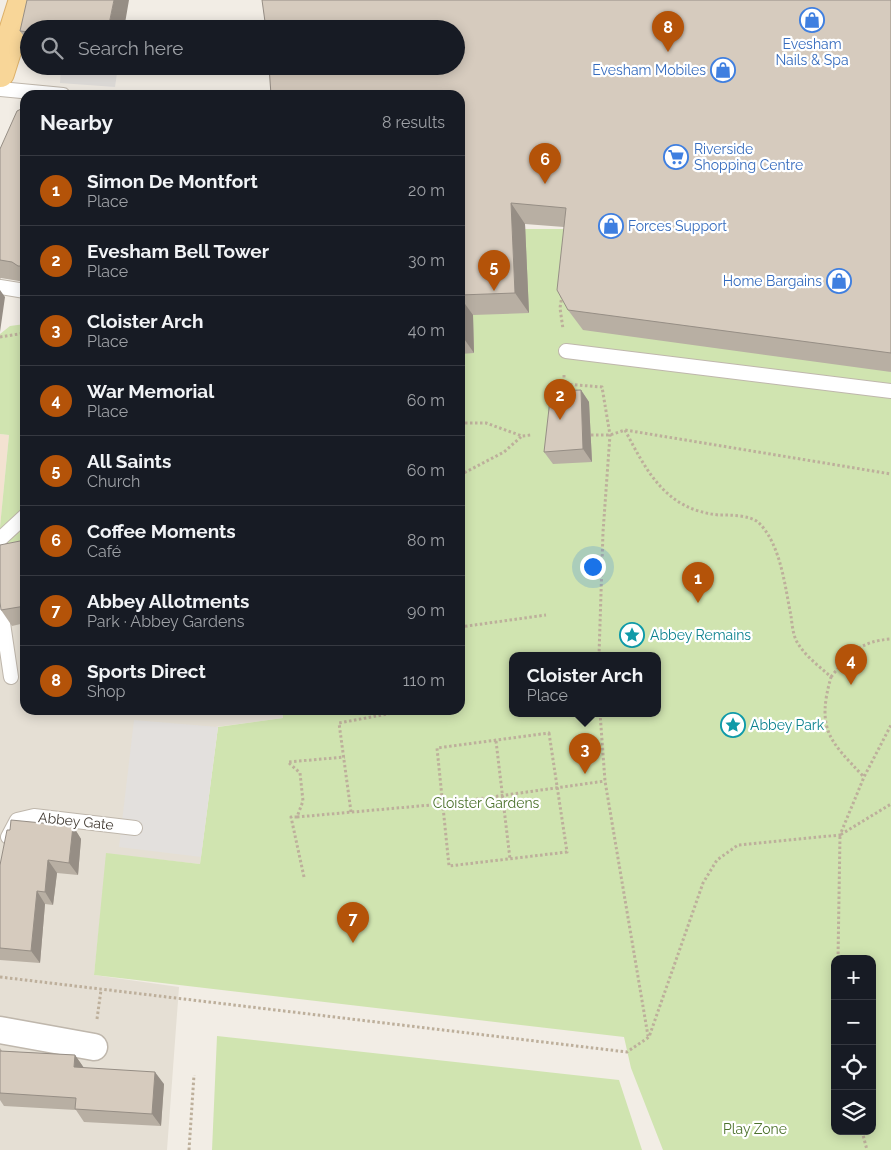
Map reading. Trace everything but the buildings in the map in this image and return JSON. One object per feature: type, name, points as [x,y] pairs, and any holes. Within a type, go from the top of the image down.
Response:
[{"type":"main road","points":[[0,73],[23,0]]},
{"type":"street","points":[[0,1030],[94,1047]]},
{"type":"lane","points":[[0,89],[20,91]]},
{"type":"lane","points":[[0,287],[20,290]]},
{"type":"lane","points":[[566,351],[891,391]]},
{"type":"lane","points":[[0,540],[20,521]]},
{"type":"lane","points":[[0,602],[11,677]]},
{"type":"lane","name":"Abbey Gate","points":[[5,853],[8,836],[17,820],[34,816],[135,828]]},
{"type":"path","points":[[563,290],[560,308],[566,351],[564,384],[602,387],[610,435],[603,532],[599,652]]},
{"type":"path","points":[[0,337],[20,334]]},
{"type":"path","points":[[465,423],[486,423],[522,436],[532,435]]},
{"type":"path","points":[[625,430],[648,473],[667,494],[685,506],[710,514],[738,516],[758,521],[770,536],[796,640],[810,658],[831,677]]},
{"type":"path","points":[[591,435],[610,435],[625,430],[891,474]]},
{"type":"path","points":[[465,472],[504,452],[522,436]]},
{"type":"path","points":[[465,626],[546,615]]},
{"type":"path","points":[[864,777],[836,747],[828,735],[825,720],[825,698],[831,677],[844,662],[862,646],[875,640],[891,639]]},
{"type":"path","points":[[351,812],[339,723],[382,715]]},
{"type":"path","points":[[600,717],[605,781],[649,1037]]},
{"type":"path","points":[[838,955],[840,835],[864,777],[891,724]]},
{"type":"path","points":[[549,733],[567,852],[449,866],[437,748],[496,741],[549,733]]},
{"type":"path","points":[[496,741],[510,859]]},
{"type":"path","points":[[297,817],[303,801],[300,774],[288,762],[345,757]]},
{"type":"path","points":[[304,877],[291,817],[442,804],[605,781]]},
{"type":"path","points":[[0,977],[627,1052],[649,1037],[703,883],[717,860],[738,845],[840,835],[891,804]]},
{"type":"path","points":[[189,1150],[194,1075]]},
{"type":"path","points":[[863,1135],[867,1150],[874,1150]]},
{"type":"shaded area","points":[[60,75],[117,75],[115,87],[60,83]]},
{"type":"shaded area","points":[[0,434],[9,435],[0,527]]},
{"type":"shaded area","points":[[20,551],[20,715],[283,715],[283,718],[216,727],[200,864],[107,854],[94,975],[179,987],[167,1150],[0,1150],[0,554]]},
{"type":"shaded area","points":[[134,720],[218,727],[201,857],[119,847]]},
{"type":"green space","points":[[508,229],[580,229],[891,372],[891,1150],[663,1150],[631,1068],[624,1037],[94,975],[106,853],[200,864],[218,727],[283,718],[283,715],[465,715],[465,339]]},
{"type":"green space","points":[[20,325],[20,551],[0,554],[0,527],[9,435],[0,434],[0,334],[10,326]]},
{"type":"green space","points":[[217,1036],[619,1080],[642,1150],[212,1150]]},
{"type":"place","name":"Evesham Nails & Spa","points":[[812,20]]},
{"type":"place","name":"Sports Direct","points":[[668,52]]},
{"type":"place","name":"Evesham Mobiles","points":[[723,70]]},
{"type":"place","name":"Riverside Shopping Centre","points":[[676,157]]},
{"type":"place","name":"Coffee Moments","points":[[545,184]]},
{"type":"place","name":"Forces Support","points":[[611,226]]},
{"type":"place","name":"Home Bargains","points":[[839,281]]},
{"type":"place","name":"All Saints","points":[[494,291]]},
{"type":"place","name":"Evesham Bell Tower","points":[[560,420]]},
{"type":"place","name":"Simon De Montfort","points":[[698,603]]},
{"type":"place","name":"Abbey Remains","points":[[632,635]]},
{"type":"place","name":"War Memorial","points":[[851,685]]},
{"type":"place","name":"Abbey Park","points":[[733,725]]},
{"type":"place","name":"Cloister Arch","points":[[585,774]]},
{"type":"place","name":"Abbey Allotments","points":[[353,943]]},
{"type":"park label","name":"Cloister Gardens","points":[[486,803]]},
{"type":"park label","name":"Play Zone","points":[[755,1129]]}]
